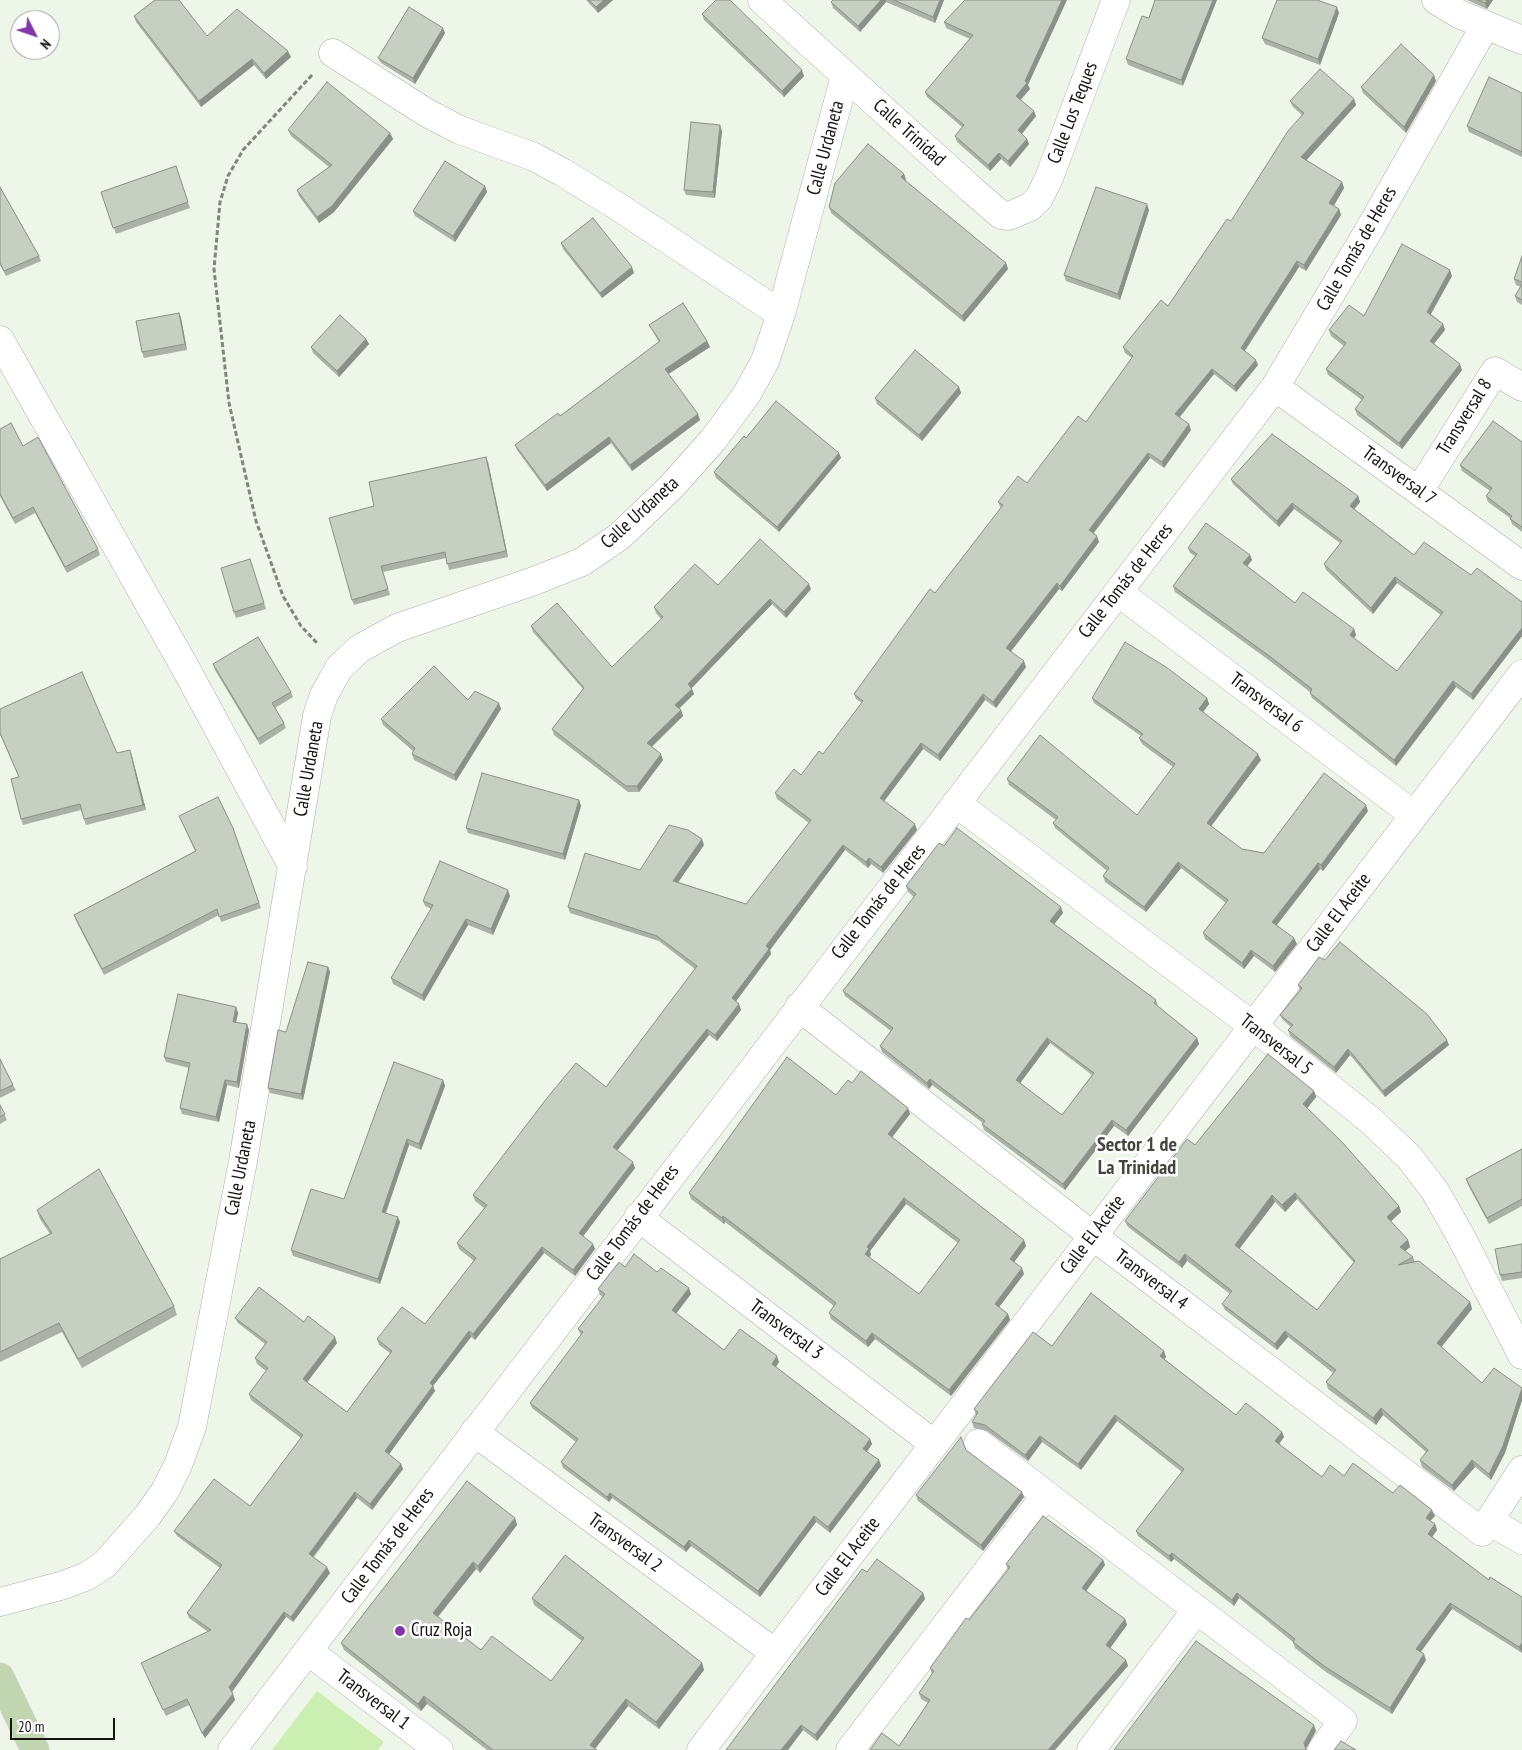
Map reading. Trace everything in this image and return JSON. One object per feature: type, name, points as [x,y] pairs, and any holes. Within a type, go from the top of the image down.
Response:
[{"type":"main road","points":[[0,1677],[35,1750]]},
{"type":"street","name":"Calle Trinidad","points":[[762,0],[1001,215],[1015,215]]},
{"type":"street","name":"Calle Los Teques","points":[[1015,215],[1030,207],[1038,198],[1049,178],[1116,0]]},
{"type":"street","points":[[1436,0],[1459,14],[1522,40]]},
{"type":"street","name":"Calle Tomás de Heres","points":[[232,1750],[798,1007],[1276,387],[1369,230],[1485,26]]},
{"type":"street","points":[[333,53],[427,113],[460,130],[534,157],[562,172],[781,314]]},
{"type":"street","name":"Calle Urdaneta","points":[[0,1602],[88,1576],[105,1564],[166,1492],[192,1427],[243,1162],[317,716],[324,695],[339,668],[359,649],[397,628],[534,581],[582,562],[620,536],[672,486],[712,440],[747,394],[765,362],[781,314],[845,76]]},
{"type":"street","points":[[0,340],[186,669],[293,867]]},
{"type":"street","name":"Transversal 8","points":[[1419,491],[1495,371],[1522,387]]},
{"type":"street","name":"Transversal 7","points":[[1276,387],[1522,566]]},
{"type":"street","name":"Transversal 6","points":[[1118,592],[1414,814]]},
{"type":"street","name":"Calle El Aceite","points":[[702,1750],[1522,674]]},
{"type":"street","name":"Transversal 5","points":[[956,802],[1253,1026],[1370,1120],[1409,1157],[1435,1191],[1522,1355]]},
{"type":"street","name":"Transversal 4","points":[[798,1007],[1093,1236],[1486,1527],[1522,1540]]},
{"type":"street","name":"Transversal 3","points":[[638,1217],[934,1444]]},
{"type":"street","name":"Transversal 2","points":[[474,1432],[775,1653]]},
{"type":"street","points":[[978,1443],[1343,1721],[1322,1750]]},
{"type":"street","points":[[1486,1527],[1522,1470]]},
{"type":"street","points":[[850,1750],[1046,1495]]},
{"type":"street","points":[[1091,1750],[1196,1609]]},
{"type":"street","name":"Transversal 1","points":[[308,1651],[438,1750]]},
{"type":"path","points":[[333,53],[243,150],[228,176],[220,202],[214,269],[229,402],[256,521],[283,596],[301,626],[339,668]]},
{"type":"green space","points":[[317,1691],[384,1742],[378,1750],[272,1750]]},
{"type":"building","points":[[155,0],[179,0],[207,36],[237,9],[288,51],[264,73],[252,59],[199,101],[134,16]]},
{"type":"building","points":[[589,0],[604,0],[596,7]]},
{"type":"building","points":[[716,0],[730,0],[802,70],[782,91],[702,14]]},
{"type":"building","points":[[833,0],[881,0],[858,26],[831,2]]},
{"type":"building","points":[[894,0],[940,0],[933,17]]},
{"type":"building","points":[[965,0],[1062,0],[1025,81],[1027,83],[1016,96],[1034,111],[1018,130],[1027,139],[1008,161],[999,153],[988,165],[955,136],[964,125],[925,92],[973,35],[944,22]]},
{"type":"building","points":[[1155,0],[1213,0],[1181,80],[1126,59],[1142,16],[1149,18]]},
{"type":"building","points":[[1277,0],[1317,0],[1337,7],[1318,59],[1262,38]]},
{"type":"building","points":[[409,7],[443,28],[413,78],[378,58]]},
{"type":"building","points":[[1401,44],[1434,75],[1404,127],[1361,87]]},
{"type":"building","points":[[1320,69],[1354,99],[1301,157],[1342,182],[1329,203],[1339,209],[1304,265],[1297,261],[1241,348],[1256,360],[1234,386],[1212,369],[1175,414],[1189,424],[1162,462],[1148,453],[1089,530],[1097,536],[1060,586],[1057,583],[1006,648],[1024,661],[993,702],[983,694],[938,755],[921,743],[880,798],[915,824],[881,867],[869,858],[866,862],[843,845],[766,946],[769,949],[732,998],[739,1004],[715,1035],[707,1029],[613,1147],[633,1162],[579,1233],[593,1244],[573,1270],[542,1247],[473,1334],[469,1331],[430,1383],[433,1386],[385,1451],[401,1464],[370,1504],[355,1492],[309,1554],[327,1567],[291,1617],[284,1612],[229,1687],[233,1694],[202,1733],[187,1699],[163,1710],[141,1663],[211,1630],[187,1613],[222,1565],[174,1531],[214,1479],[250,1506],[303,1435],[249,1394],[268,1368],[255,1358],[267,1342],[235,1318],[259,1287],[304,1322],[308,1316],[335,1337],[303,1379],[347,1412],[392,1351],[377,1339],[402,1307],[425,1324],[476,1258],[457,1243],[487,1205],[473,1195],[576,1063],[606,1087],[697,966],[657,936],[568,907],[585,853],[640,870],[669,825],[688,830],[702,839],[673,881],[746,904],[811,820],[775,793],[794,769],[801,775],[819,751],[823,754],[863,701],[854,694],[930,589],[935,593],[1003,505],[998,502],[1018,476],[1027,483],[1078,416],[1086,422],[1133,356],[1123,347],[1161,300],[1168,306],[1227,219],[1231,221],[1288,131],[1304,113],[1290,101]]},
{"type":"building","points":[[1489,77],[1522,93],[1522,152],[1467,126]]},
{"type":"building","points":[[327,82],[390,133],[332,206],[317,217],[297,190],[332,165],[288,130]]},
{"type":"building","points":[[691,122],[720,125],[713,192],[684,190]]},
{"type":"building","points":[[868,144],[904,174],[901,177],[1006,263],[962,316],[829,207],[835,183]]},
{"type":"building","points":[[445,161],[485,186],[453,236],[413,211]]},
{"type":"building","points":[[176,166],[188,202],[113,228],[101,192]]},
{"type":"building","points":[[0,187],[39,256],[4,271],[0,263]]},
{"type":"building","points":[[1096,187],[1147,204],[1118,294],[1064,275]]},
{"type":"building","points":[[593,218],[632,267],[600,293],[561,243]]},
{"type":"building","points":[[1402,244],[1450,270],[1427,312],[1443,324],[1430,341],[1460,364],[1399,443],[1355,409],[1364,397],[1326,369],[1346,343],[1329,330],[1349,305],[1364,316]]},
{"type":"building","points":[[1522,256],[1522,282],[1514,279]]},
{"type":"building","points":[[1522,284],[1522,300],[1515,296]]},
{"type":"building","points":[[683,303],[707,341],[665,369],[698,414],[630,465],[609,437],[545,485],[515,445],[558,413],[560,416],[660,341],[649,325]]},
{"type":"building","points":[[179,313],[185,344],[142,352],[136,321]]},
{"type":"building","points":[[340,315],[366,339],[337,371],[311,347]]},
{"type":"building","points":[[915,350],[959,387],[919,435],[875,398]]},
{"type":"building","points":[[776,401],[839,453],[777,527],[714,472],[744,436],[746,438]]},
{"type":"building","points":[[1493,421],[1522,442],[1522,527],[1510,519],[1512,516],[1486,496],[1492,488],[1460,465]]},
{"type":"building","points":[[11,423],[23,446],[38,437],[98,549],[65,567],[33,507],[13,518],[0,494],[0,429]]},
{"type":"building","points":[[1272,434],[1358,496],[1350,506],[1414,555],[1424,542],[1471,575],[1477,568],[1522,602],[1522,628],[1471,694],[1453,681],[1394,760],[1310,693],[1312,689],[1173,586],[1197,554],[1188,548],[1206,523],[1250,555],[1243,563],[1295,603],[1303,592],[1354,629],[1350,635],[1397,671],[1443,612],[1395,577],[1371,608],[1324,564],[1342,541],[1292,503],[1277,521],[1231,479]]},
{"type":"building","points":[[486,457],[506,551],[447,564],[445,552],[381,566],[388,589],[352,600],[329,518],[374,506],[369,482]]},
{"type":"building","points":[[760,539],[809,584],[784,612],[770,599],[688,684],[692,689],[675,705],[681,710],[647,743],[661,754],[637,786],[626,786],[552,729],[584,688],[531,626],[557,603],[612,667],[663,617],[654,607],[695,564],[718,585]]},
{"type":"building","points":[[250,559],[264,603],[234,612],[221,568]]},
{"type":"building","points":[[258,637],[291,692],[272,703],[284,723],[258,739],[213,664]]},
{"type":"building","points":[[1125,642],[1166,667],[1207,698],[1199,709],[1258,754],[1207,823],[1242,849],[1264,853],[1324,773],[1366,805],[1321,865],[1318,863],[1272,922],[1294,938],[1273,966],[1251,950],[1242,963],[1203,933],[1228,900],[1178,862],[1144,907],[1103,876],[1109,868],[1053,823],[1058,817],[1007,779],[1040,735],[1137,815],[1175,764],[1139,738],[1143,734],[1092,698]]},
{"type":"building","points":[[434,666],[468,700],[475,691],[499,703],[454,775],[412,754],[415,748],[381,719]]},
{"type":"building","points":[[82,672],[117,753],[130,750],[143,805],[84,819],[80,804],[21,819],[11,779],[19,777],[0,733],[0,709]]},
{"type":"building","points":[[482,773],[579,800],[563,854],[466,828]]},
{"type":"building","points":[[218,797],[233,828],[259,903],[219,917],[217,909],[102,969],[74,915],[196,851],[179,816]]},
{"type":"building","points":[[957,828],[1061,907],[1050,921],[1156,1000],[1154,1003],[1197,1038],[1126,1130],[1112,1120],[1063,1184],[982,1124],[985,1121],[930,1079],[927,1083],[880,1046],[893,1028],[843,991],[916,894],[906,886],[939,843],[944,846]],"holes":[[[1047,1038],[1094,1073],[1062,1115],[1016,1080]]]},
{"type":"building","points":[[440,861],[508,890],[491,929],[466,919],[422,995],[391,978],[433,905],[423,901]]},
{"type":"building","points":[[1340,942],[1427,1014],[1447,1040],[1383,1091],[1348,1049],[1334,1067],[1288,1030],[1293,1025],[1280,1015],[1302,988],[1298,985],[1319,957],[1325,960]]},
{"type":"building","points":[[308,962],[328,967],[301,1094],[268,1088],[278,1030],[286,1032]]},
{"type":"building","points":[[178,994],[236,1007],[233,1022],[247,1024],[237,1082],[225,1080],[216,1117],[180,1108],[190,1063],[164,1057]]},
{"type":"building","points":[[1268,1054],[1314,1091],[1303,1104],[1342,1142],[1399,1206],[1387,1217],[1408,1240],[1400,1247],[1413,1257],[1398,1265],[1419,1261],[1470,1302],[1437,1343],[1482,1383],[1494,1368],[1522,1388],[1503,1446],[1489,1474],[1472,1460],[1452,1485],[1420,1460],[1428,1450],[1381,1408],[1373,1418],[1326,1382],[1336,1370],[1285,1331],[1275,1344],[1222,1304],[1232,1291],[1185,1254],[1179,1262],[1125,1221],[1187,1139],[1195,1145]],"holes":[[[1295,1193],[1355,1261],[1317,1310],[1235,1245],[1272,1195],[1282,1205]]]},
{"type":"building","points":[[787,1057],[836,1095],[848,1080],[852,1083],[861,1071],[908,1108],[888,1134],[1024,1240],[1010,1259],[1022,1268],[995,1304],[1008,1314],[949,1390],[872,1333],[866,1341],[829,1313],[836,1303],[723,1216],[722,1218],[689,1193]],"holes":[[[904,1198],[960,1240],[919,1294],[865,1254],[869,1249],[867,1247]]]},
{"type":"building","points":[[0,1059],[13,1085],[0,1091]]},
{"type":"building","points":[[394,1062],[443,1080],[419,1144],[407,1139],[382,1212],[398,1217],[378,1279],[291,1250],[311,1189],[344,1199]]},
{"type":"building","points":[[0,1105],[5,1114],[0,1117]]},
{"type":"building","points":[[1522,1149],[1522,1199],[1487,1218],[1466,1179]]},
{"type":"building","points":[[99,1169],[174,1306],[78,1359],[59,1323],[0,1352],[0,1259],[52,1233],[37,1210]]},
{"type":"building","points":[[1522,1244],[1522,1272],[1500,1275],[1495,1249]]},
{"type":"building","points":[[634,1254],[657,1272],[661,1268],[689,1288],[672,1310],[724,1350],[740,1329],[777,1356],[772,1364],[870,1439],[863,1449],[879,1460],[828,1527],[814,1516],[758,1591],[689,1540],[684,1547],[610,1493],[607,1497],[561,1462],[578,1439],[530,1403],[583,1332],[578,1329],[605,1294],[598,1289],[619,1262],[625,1267]]},
{"type":"building","points":[[1091,1293],[1164,1351],[1160,1356],[1236,1415],[1246,1403],[1282,1432],[1275,1441],[1322,1477],[1330,1465],[1344,1476],[1353,1463],[1393,1493],[1400,1485],[1432,1510],[1426,1518],[1435,1524],[1428,1534],[1489,1580],[1490,1577],[1522,1597],[1522,1643],[1519,1647],[1450,1603],[1416,1649],[1424,1654],[1390,1708],[1324,1666],[1293,1642],[1295,1639],[1237,1593],[1232,1600],[1172,1553],[1169,1556],[1136,1531],[1184,1469],[1115,1415],[1078,1464],[1040,1436],[1025,1455],[985,1425],[972,1422],[978,1412],[974,1409],[1033,1332],[1052,1346]]},
{"type":"building","points":[[961,1437],[966,1450],[1022,1492],[981,1545],[916,1495]]},
{"type":"building","points":[[467,1481],[515,1518],[478,1566],[473,1562],[433,1613],[481,1650],[492,1636],[551,1681],[584,1638],[532,1598],[565,1555],[702,1663],[656,1722],[626,1699],[590,1745],[597,1750],[493,1750],[424,1696],[418,1704],[341,1643]]},
{"type":"building","points":[[1043,1516],[1103,1560],[1082,1588],[1125,1619],[1106,1645],[1126,1660],[1048,1750],[870,1750],[882,1733],[899,1746],[930,1700],[919,1693],[934,1671],[930,1668],[966,1618],[969,1620],[1010,1567],[1006,1564]]},
{"type":"building","points":[[877,1559],[923,1593],[815,1735],[801,1725],[781,1750],[726,1750],[862,1569],[867,1572]]},
{"type":"building","points":[[1196,1641],[1314,1725],[1304,1743],[1306,1750],[1114,1750]]},
{"type":"building","points":[[1341,1741],[1356,1750],[1334,1750]]},
{"type":"place","name":"Cruz Roja","points":[[400,1631]]},
{"type":"district","name":"Sector 1 de La Trinidad","points":[[1137,1156]]}]
